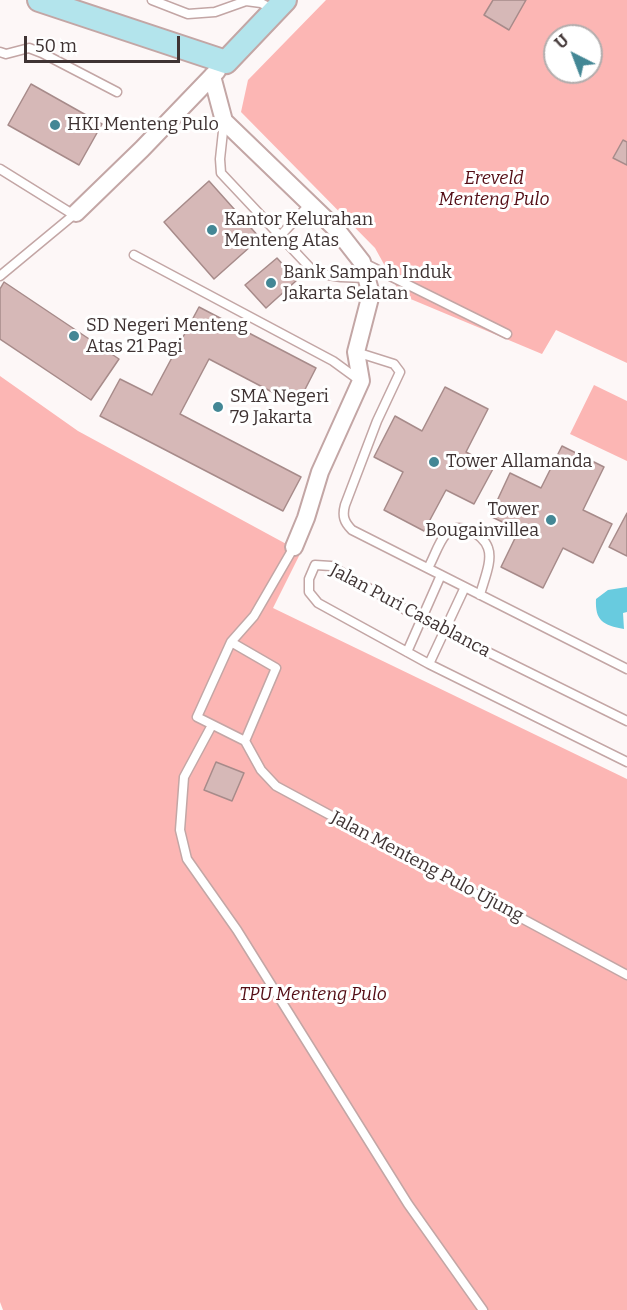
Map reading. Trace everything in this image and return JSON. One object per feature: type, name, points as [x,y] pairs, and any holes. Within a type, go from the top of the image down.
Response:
[{"type":"street","points":[[39,0],[65,4],[219,69]]},
{"type":"street","points":[[75,214],[280,5]]},
{"type":"street","points":[[219,69],[224,121],[337,230],[364,270],[371,294],[356,352],[361,381],[320,472],[306,518],[294,547]]},
{"type":"lane","points":[[152,0],[188,14],[215,12],[246,1],[280,5]]},
{"type":"lane","points":[[0,52],[6,54],[29,48],[117,92]]},
{"type":"lane","points":[[224,121],[220,159],[221,173],[315,273],[341,277],[364,270],[507,334]]},
{"type":"lane","points":[[0,169],[75,214],[0,276]]},
{"type":"lane","points":[[280,236],[310,204]]},
{"type":"lane","points":[[134,255],[333,361],[361,381]]},
{"type":"lane","points":[[356,352],[394,364],[400,372],[377,421],[345,506],[343,514],[345,523],[352,530],[627,669]]},
{"type":"lane","points":[[428,568],[446,533],[456,528],[465,529],[480,536],[488,548],[489,560],[480,595]]},
{"type":"lane","points":[[231,642],[276,668],[244,741],[197,717],[231,642],[254,616],[294,547]]},
{"type":"lane","name":"Jalan Puri Casablanca","points":[[627,721],[421,619],[331,566],[315,565],[309,579],[309,592],[318,603],[429,664],[627,762]]},
{"type":"lane","points":[[407,652],[441,575]]},
{"type":"lane","points":[[429,664],[465,587]]},
{"type":"lane","points":[[212,724],[183,777],[180,830],[187,859],[237,930],[408,1204],[483,1310]]},
{"type":"lane","name":"Jalan Menteng Pulo Ujung","points":[[244,741],[261,770],[276,786],[627,975]]},
{"type":"green space","name":"Ereveld Menteng Pulo","points":[[326,0],[627,0],[627,363],[556,330],[542,354],[401,295],[375,248],[241,112],[248,80]]},
{"type":"green space","name":"TPU Menteng Pulo","points":[[0,376],[78,431],[301,552],[273,608],[627,779],[627,1310],[3,1310],[0,1302]]},
{"type":"green space","points":[[594,385],[627,401],[627,461],[570,434]]},
{"type":"water","points":[[627,587],[627,612],[623,613],[624,629],[606,624],[597,612],[596,599],[608,590]]},
{"type":"building","points":[[493,0],[526,0],[509,30],[484,15]]},
{"type":"building","name":"HKI Menteng Pulo","points":[[31,84],[102,124],[79,165],[8,125]]},
{"type":"building","points":[[623,140],[627,142],[627,165],[613,158]]},
{"type":"building","name":"Kantor Kelurahan Menteng Atas","points":[[209,181],[260,238],[214,279],[164,222]]},
{"type":"building","name":"Bank Sampah Induk Jakarta Selatan","points":[[277,258],[297,280],[266,308],[245,285]]},
{"type":"building","points":[[4,282],[119,359],[91,400],[0,339],[0,289]]},
{"type":"building","points":[[199,307],[316,368],[297,405],[209,359],[180,414],[301,477],[283,511],[100,416],[120,379],[152,395]]},
{"type":"building","name":"Tower Allamanda","points":[[445,387],[488,409],[466,452],[494,467],[474,504],[446,490],[424,531],[384,510],[403,472],[374,457],[395,416],[422,431]]},
{"type":"building","name":"Tower Bougainvillea","points":[[562,446],[604,467],[583,510],[612,524],[593,563],[563,548],[543,588],[501,567],[519,530],[490,516],[510,473],[541,488]]},
{"type":"building","points":[[627,513],[627,556],[609,547]]},
{"type":"building","points":[[216,762],[244,773],[232,801],[204,790]]},
{"type":"place","name":"HKI Menteng Pulo","points":[[55,125]]},
{"type":"place","name":"Kantor Kelurahan Menteng Atas","points":[[212,230]]},
{"type":"place","name":"Bank Sampah Induk Jakarta Selatan","points":[[271,283]]},
{"type":"place","name":"SD Negeri Menteng Atas 21 Pagi","points":[[74,336]]},
{"type":"place","name":"SMA Negeri 79 Jakarta","points":[[218,407]]},
{"type":"place","name":"Tower Allamanda","points":[[434,462]]},
{"type":"place","name":"Tower Bougainvillea","points":[[551,520]]}]
